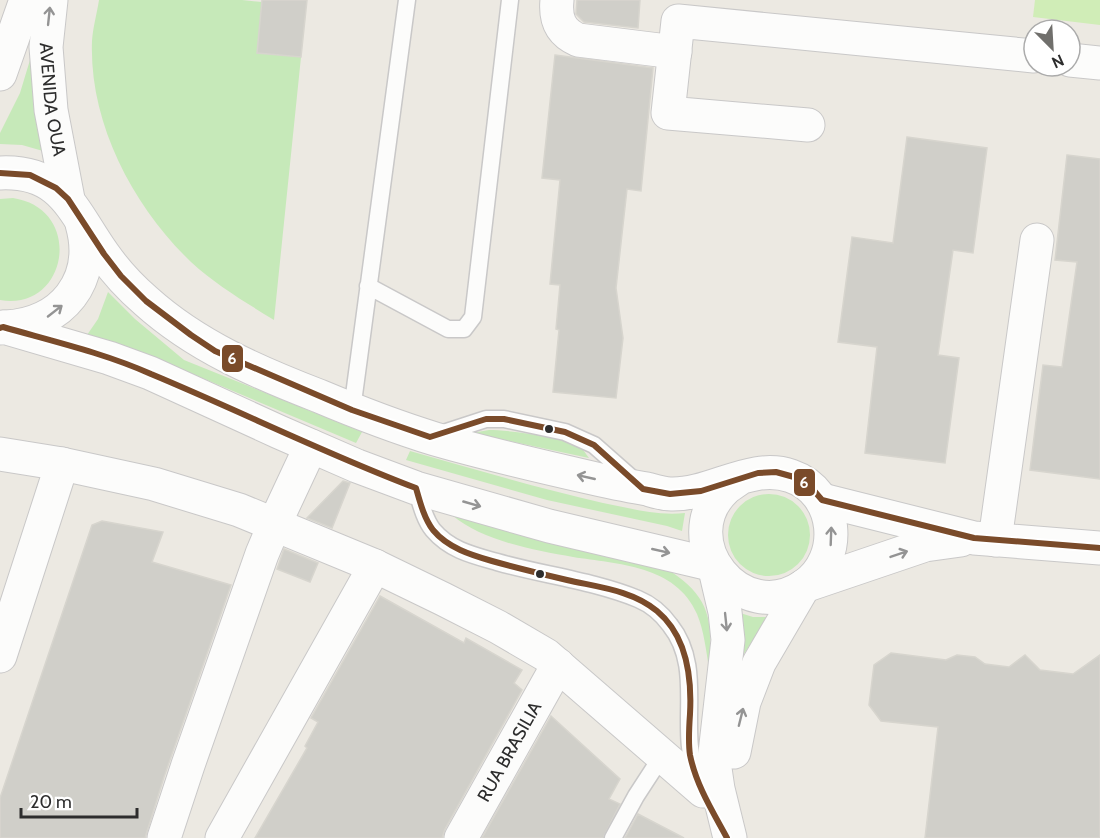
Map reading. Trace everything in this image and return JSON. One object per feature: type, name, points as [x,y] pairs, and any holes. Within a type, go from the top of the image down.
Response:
[{"type":"street","name":"AVENIDA OUA","points":[[0,74],[26,0]]},
{"type":"street","name":"AVENIDA OUA","points":[[1,327],[33,323],[60,308],[78,284],[86,255],[83,225],[72,205],[51,110],[46,47],[51,0]]},
{"type":"street","points":[[557,0],[556,17],[561,27],[569,36],[578,40],[678,26],[1022,55]]},
{"type":"street","points":[[678,26],[668,113],[808,124]]},
{"type":"street","points":[[1082,61],[1100,63]]},
{"type":"street","points":[[0,173],[14,172],[37,177],[57,188],[72,205],[121,276],[146,301],[191,335],[215,351],[236,361],[352,410],[494,456],[670,494],[701,491],[758,472],[785,474],[810,486],[822,500],[830,518],[832,537],[828,557],[818,574],[804,586],[759,663],[744,702],[735,742],[732,769],[730,838]]},
{"type":"street","points":[[984,539],[1037,240]]},
{"type":"street","points":[[1,327],[109,358],[150,373],[357,466],[416,488],[549,526],[714,565],[726,581],[744,592],[764,597],[784,595],[925,545],[984,539]]},
{"type":"street","points":[[164,838],[191,754],[262,554],[311,446]]},
{"type":"street","points":[[0,454],[62,464],[154,484],[239,510],[375,566],[498,627],[546,655],[703,791]]},
{"type":"street","points":[[0,656],[62,464]]},
{"type":"street","points":[[730,838],[714,762],[728,640],[725,612],[707,546],[707,526],[712,507],[723,490],[740,478]]},
{"type":"street","points":[[822,500],[984,539],[1100,548]]},
{"type":"street","points":[[222,838],[375,566]]},
{"type":"street","name":"RUA BRASILIA","points":[[461,838],[558,665]]},
{"type":"lane","points":[[352,410],[407,0]]},
{"type":"lane","points":[[368,286],[448,329],[464,329],[472,317],[510,0]]},
{"type":"lane","points":[[416,488],[431,528],[444,542],[458,551],[528,571],[606,588],[640,600],[657,611],[670,624],[685,651],[689,668],[689,743],[694,770],[703,791],[730,838]]},
{"type":"lane","points":[[613,838],[636,796],[662,756]]},
{"type":"green space","points":[[99,0],[262,2],[257,53],[301,57],[274,320],[221,286],[191,262],[170,240],[133,189],[107,132],[98,102],[93,72],[92,41]]},
{"type":"green space","points":[[1035,0],[1100,0],[1100,25],[1082,23],[1082,18],[1033,17]]},
{"type":"green space","points":[[30,60],[38,133],[43,151],[22,145],[0,144],[0,133],[20,93]]},
{"type":"green space","points":[[13,198],[36,206],[51,220],[58,238],[59,258],[53,276],[41,291],[23,300],[0,300],[0,199]]},
{"type":"green space","points":[[108,292],[135,319],[184,360],[362,432],[356,443],[136,350],[87,335],[98,319]]},
{"type":"green space","points":[[489,430],[550,437],[573,443],[580,447],[589,458],[472,433]]},
{"type":"green space","points":[[410,451],[603,503],[653,512],[685,513],[682,531],[547,500],[406,460]]},
{"type":"green space","points":[[769,494],[785,497],[798,506],[807,519],[810,535],[807,551],[798,564],[785,573],[769,576],[753,573],[740,564],[731,551],[728,535],[731,519],[740,506],[753,497]]},
{"type":"green space","points":[[452,515],[657,563],[687,584],[704,605],[710,632],[709,668],[697,614],[675,585],[660,576],[626,565],[509,543],[478,532]]},
{"type":"green space","points":[[737,612],[753,617],[768,617],[740,660]]},
{"type":"building","points":[[262,0],[307,0],[301,57],[257,53]]},
{"type":"building","points":[[577,0],[640,0],[638,28],[584,22],[576,14]]},
{"type":"building","points":[[555,55],[653,68],[641,191],[627,189],[616,288],[623,338],[616,398],[553,392],[559,330],[556,329],[560,285],[550,284],[560,180],[542,178]]},
{"type":"building","points":[[907,137],[987,148],[973,253],[953,250],[938,355],[959,358],[945,463],[865,453],[877,347],[838,342],[852,237],[893,243]]},
{"type":"building","points":[[1067,155],[1100,159],[1100,479],[1030,470],[1043,365],[1062,367],[1077,262],[1055,260]]},
{"type":"building","points":[[343,481],[350,483],[332,528],[307,518]]},
{"type":"building","points":[[102,521],[163,532],[152,562],[231,585],[145,838],[0,838],[0,798],[92,525]]},
{"type":"building","points":[[284,549],[318,563],[310,582],[277,569]]},
{"type":"building","points":[[380,596],[464,643],[466,638],[522,670],[514,683],[522,690],[442,838],[255,838],[307,748],[305,746],[318,722],[311,718]]},
{"type":"building","points":[[891,653],[946,660],[957,655],[975,657],[985,664],[1009,667],[1025,655],[1040,670],[1073,674],[1100,655],[1100,838],[925,838],[938,727],[881,721],[869,705],[874,665]]},
{"type":"building","points":[[551,716],[620,779],[609,799],[620,804],[603,838],[482,838]]},
{"type":"building","points":[[638,814],[684,838],[625,838]]},
{"type":"transit line","name":"6","points":[[0,173],[30,175],[56,188],[68,199],[121,276],[146,301],[215,351],[352,410],[430,437],[486,419],[504,419],[565,432],[594,445],[643,489],[670,494],[701,491],[758,473],[776,472],[794,477],[810,486],[822,500],[974,538],[1100,548]]},
{"type":"transit line","name":"6","points":[[0,328],[115,360],[416,488],[433,530],[446,542],[460,550],[511,566],[614,590],[637,598],[657,611],[675,632],[686,658],[690,686],[690,755],[701,788],[727,838]]}]
